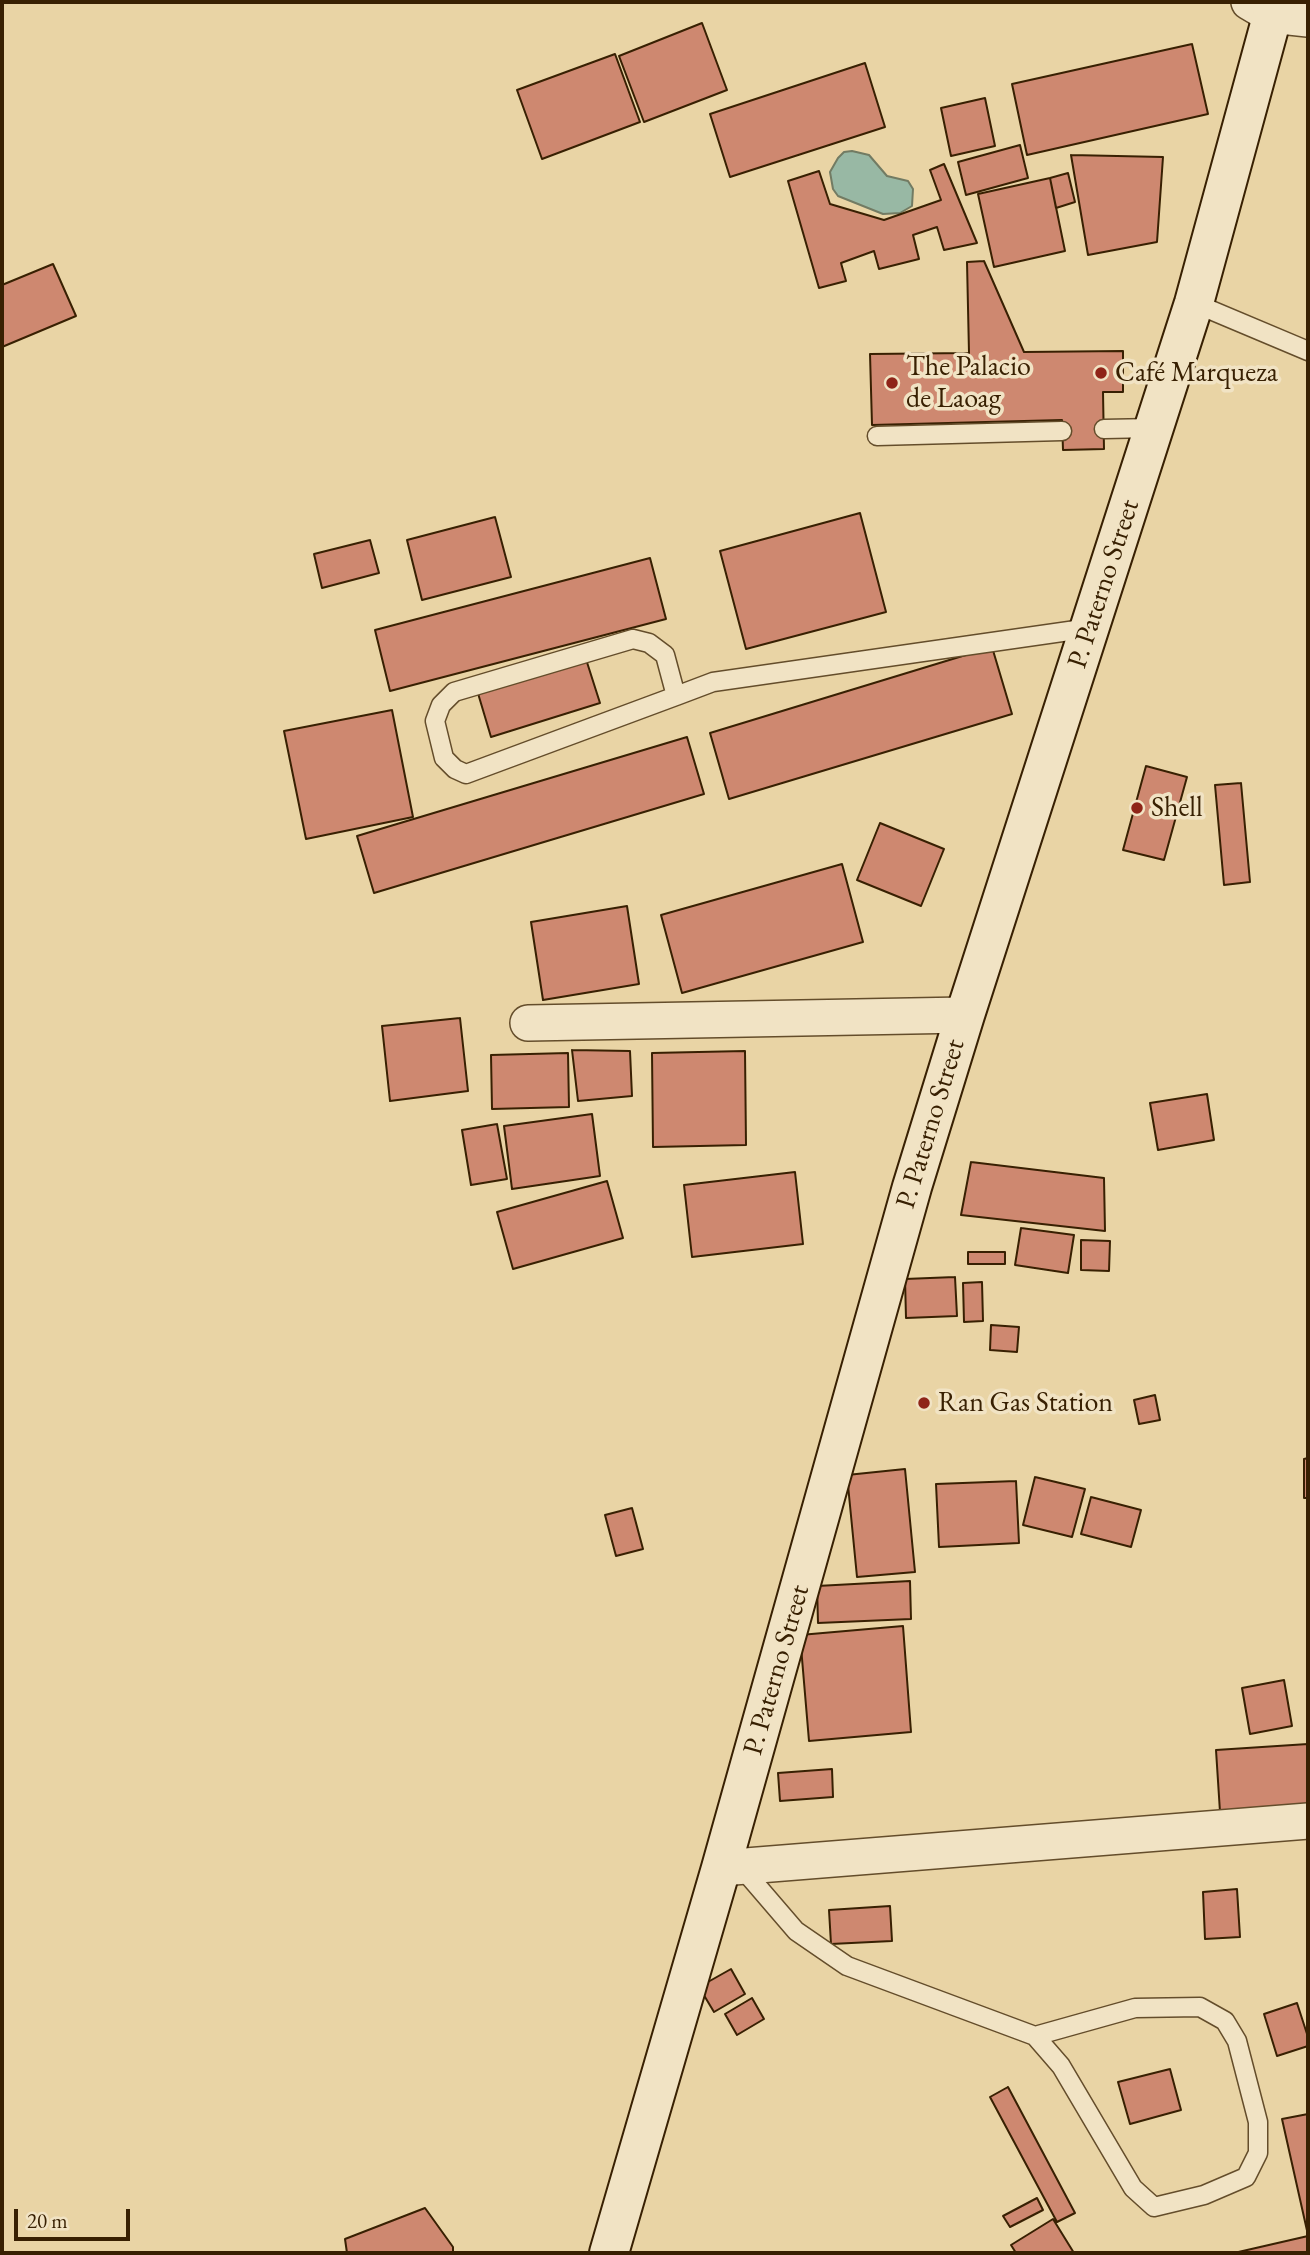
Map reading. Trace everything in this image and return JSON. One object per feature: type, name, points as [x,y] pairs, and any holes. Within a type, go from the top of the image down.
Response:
[{"type":"main road","name":"P. Paterno Street","points":[[609,2253],[731,1868],[908,1200],[965,1014],[1194,303],[1276,9]]},
{"type":"street","points":[[527,1023],[965,1014]]},
{"type":"street","points":[[731,1868],[1308,1821]]},
{"type":"lane","points":[[1194,303],[1308,351]]},
{"type":"lane","points":[[1104,429],[1154,428]]},
{"type":"lane","points":[[877,436],[1062,431]]},
{"type":"lane","points":[[676,696],[665,655],[649,643],[633,639],[454,692],[441,705],[435,721],[444,758],[455,769],[466,774],[676,696],[713,682],[1090,628]]},
{"type":"lane","points":[[731,1868],[796,1931],[847,1966],[1035,2036],[1060,2066],[1133,2188],[1154,2207],[1204,2195],[1245,2177],[1258,2153],[1258,2122],[1237,2041],[1225,2021],[1200,2007],[1135,2008],[1035,2036]]},
{"type":"shaded area","points":[[844,152],[869,155],[887,176],[908,181],[913,189],[912,206],[900,213],[883,214],[838,196],[833,189],[830,172]]},
{"type":"building","points":[[702,23],[727,90],[644,122],[619,56]]},
{"type":"building","points":[[1192,44],[1208,114],[1027,155],[1012,84]]},
{"type":"building","points":[[615,54],[640,122],[542,159],[517,90]]},
{"type":"building","points":[[865,63],[885,127],[730,177],[710,114]]},
{"type":"building","points":[[985,98],[995,146],[951,156],[941,108]]},
{"type":"building","points":[[1020,145],[1028,178],[966,195],[958,162]]},
{"type":"building","points":[[1071,155],[1163,157],[1157,242],[1088,255]]},
{"type":"building","points":[[944,164],[977,243],[944,250],[937,227],[913,235],[919,259],[879,269],[874,251],[841,263],[846,281],[819,288],[788,181],[819,171],[830,204],[884,220],[941,200],[930,170]]},
{"type":"building","points":[[1068,173],[1075,202],[1056,208],[1050,178]]},
{"type":"building","points":[[1050,178],[1065,251],[994,267],[978,194]]},
{"type":"building","points":[[984,261],[1024,352],[1123,351],[1123,392],[1103,392],[1104,449],[1063,450],[1062,420],[872,425],[870,354],[969,353],[967,262]]},
{"type":"building","points":[[53,264],[76,316],[2,347],[2,285]]},
{"type":"building","points":[[860,513],[886,612],[746,649],[720,551]]},
{"type":"building","points":[[495,517],[511,577],[422,600],[407,540]]},
{"type":"building","points":[[370,540],[379,573],[322,588],[314,554]]},
{"type":"building","points":[[650,558],[666,619],[390,691],[375,630]]},
{"type":"building","points":[[992,647],[1012,714],[729,799],[710,733]]},
{"type":"building","points":[[585,656],[600,703],[491,737],[477,690]]},
{"type":"building","points":[[392,710],[413,817],[306,839],[284,731]]},
{"type":"building","points":[[687,737],[704,794],[374,893],[357,836]]},
{"type":"building","points":[[1146,766],[1187,777],[1164,860],[1123,850]]},
{"type":"building","points":[[1241,783],[1250,882],[1224,885],[1215,785]]},
{"type":"building","points":[[880,823],[944,849],[921,906],[857,880]]},
{"type":"building","points":[[842,864],[863,942],[682,993],[661,915]]},
{"type":"building","points":[[627,906],[639,984],[543,1000],[531,922]]},
{"type":"building","points":[[460,1018],[468,1091],[390,1101],[382,1026]]},
{"type":"building","points":[[572,1050],[630,1051],[632,1096],[578,1101]]},
{"type":"building","points":[[745,1051],[746,1145],[653,1147],[652,1053]]},
{"type":"building","points":[[568,1053],[569,1107],[492,1109],[491,1055]]},
{"type":"building","points":[[1207,1094],[1214,1140],[1158,1150],[1150,1103]]},
{"type":"building","points":[[592,1114],[600,1176],[512,1189],[504,1126]]},
{"type":"building","points":[[497,1124],[507,1179],[471,1185],[462,1130]]},
{"type":"building","points":[[971,1162],[1104,1178],[1105,1231],[961,1215]]},
{"type":"building","points":[[795,1172],[803,1244],[692,1257],[684,1185]]},
{"type":"building","points":[[607,1181],[623,1238],[513,1269],[497,1212]]},
{"type":"building","points":[[1021,1228],[1074,1235],[1068,1273],[1015,1265]]},
{"type":"building","points":[[1081,1240],[1110,1241],[1109,1271],[1081,1270]]},
{"type":"building","points":[[968,1252],[1005,1252],[1005,1264],[968,1264]]},
{"type":"building","points":[[955,1277],[957,1316],[906,1318],[905,1279]]},
{"type":"building","points":[[982,1282],[983,1321],[964,1322],[963,1283]]},
{"type":"building","points":[[991,1325],[1019,1327],[1017,1352],[990,1350]]},
{"type":"building","points":[[1155,1395],[1160,1420],[1139,1424],[1134,1400]]},
{"type":"building","points":[[1308,1458],[1308,1498],[1304,1498],[1304,1459]]},
{"type":"building","points":[[905,1469],[915,1572],[857,1577],[847,1475]]},
{"type":"building","points":[[1035,1477],[1085,1489],[1072,1537],[1023,1525]]},
{"type":"building","points":[[1016,1481],[1019,1543],[939,1547],[936,1484]]},
{"type":"building","points":[[1091,1497],[1141,1510],[1131,1547],[1081,1534]]},
{"type":"building","points":[[632,1508],[643,1549],[616,1556],[605,1515]]},
{"type":"building","points":[[910,1581],[911,1619],[818,1623],[817,1586]]},
{"type":"building","points":[[903,1626],[911,1732],[809,1741],[800,1635]]},
{"type":"building","points":[[1284,1680],[1292,1726],[1250,1734],[1242,1688]]},
{"type":"building","points":[[1308,1744],[1308,1806],[1220,1812],[1216,1750]]},
{"type":"building","points":[[832,1769],[833,1797],[780,1801],[778,1773]]},
{"type":"building","points":[[1237,1889],[1240,1937],[1205,1939],[1203,1892]]},
{"type":"building","points":[[890,1906],[892,1941],[831,1944],[829,1910]]},
{"type":"building","points":[[731,1969],[745,1994],[714,2012],[699,1987]]},
{"type":"building","points":[[752,1998],[764,2019],[737,2035],[725,2014]]},
{"type":"building","points":[[1297,2003],[1308,2037],[1308,2046],[1277,2056],[1264,2014]]},
{"type":"building","points":[[1170,2069],[1181,2110],[1130,2124],[1118,2082]]},
{"type":"building","points":[[1008,2087],[1075,2213],[1057,2222],[990,2097]]},
{"type":"building","points":[[1308,2114],[1308,2235],[1282,2119]]},
{"type":"building","points":[[1037,2198],[1043,2210],[1010,2227],[1003,2216]]},
{"type":"building","points":[[425,2208],[453,2247],[453,2253],[347,2253],[345,2239]]},
{"type":"building","points":[[1053,2219],[1074,2253],[1016,2253],[1011,2245]]},
{"type":"building","points":[[1308,2236],[1308,2253],[1234,2253]]},
{"type":"place","name":"Café Marqueza","points":[[1101,373]]},
{"type":"place","name":"The Palacio de Laoag","points":[[892,383]]},
{"type":"place","name":"Shell","points":[[1137,808]]},
{"type":"place","name":"Ran Gas Station","points":[[924,1403]]}]
